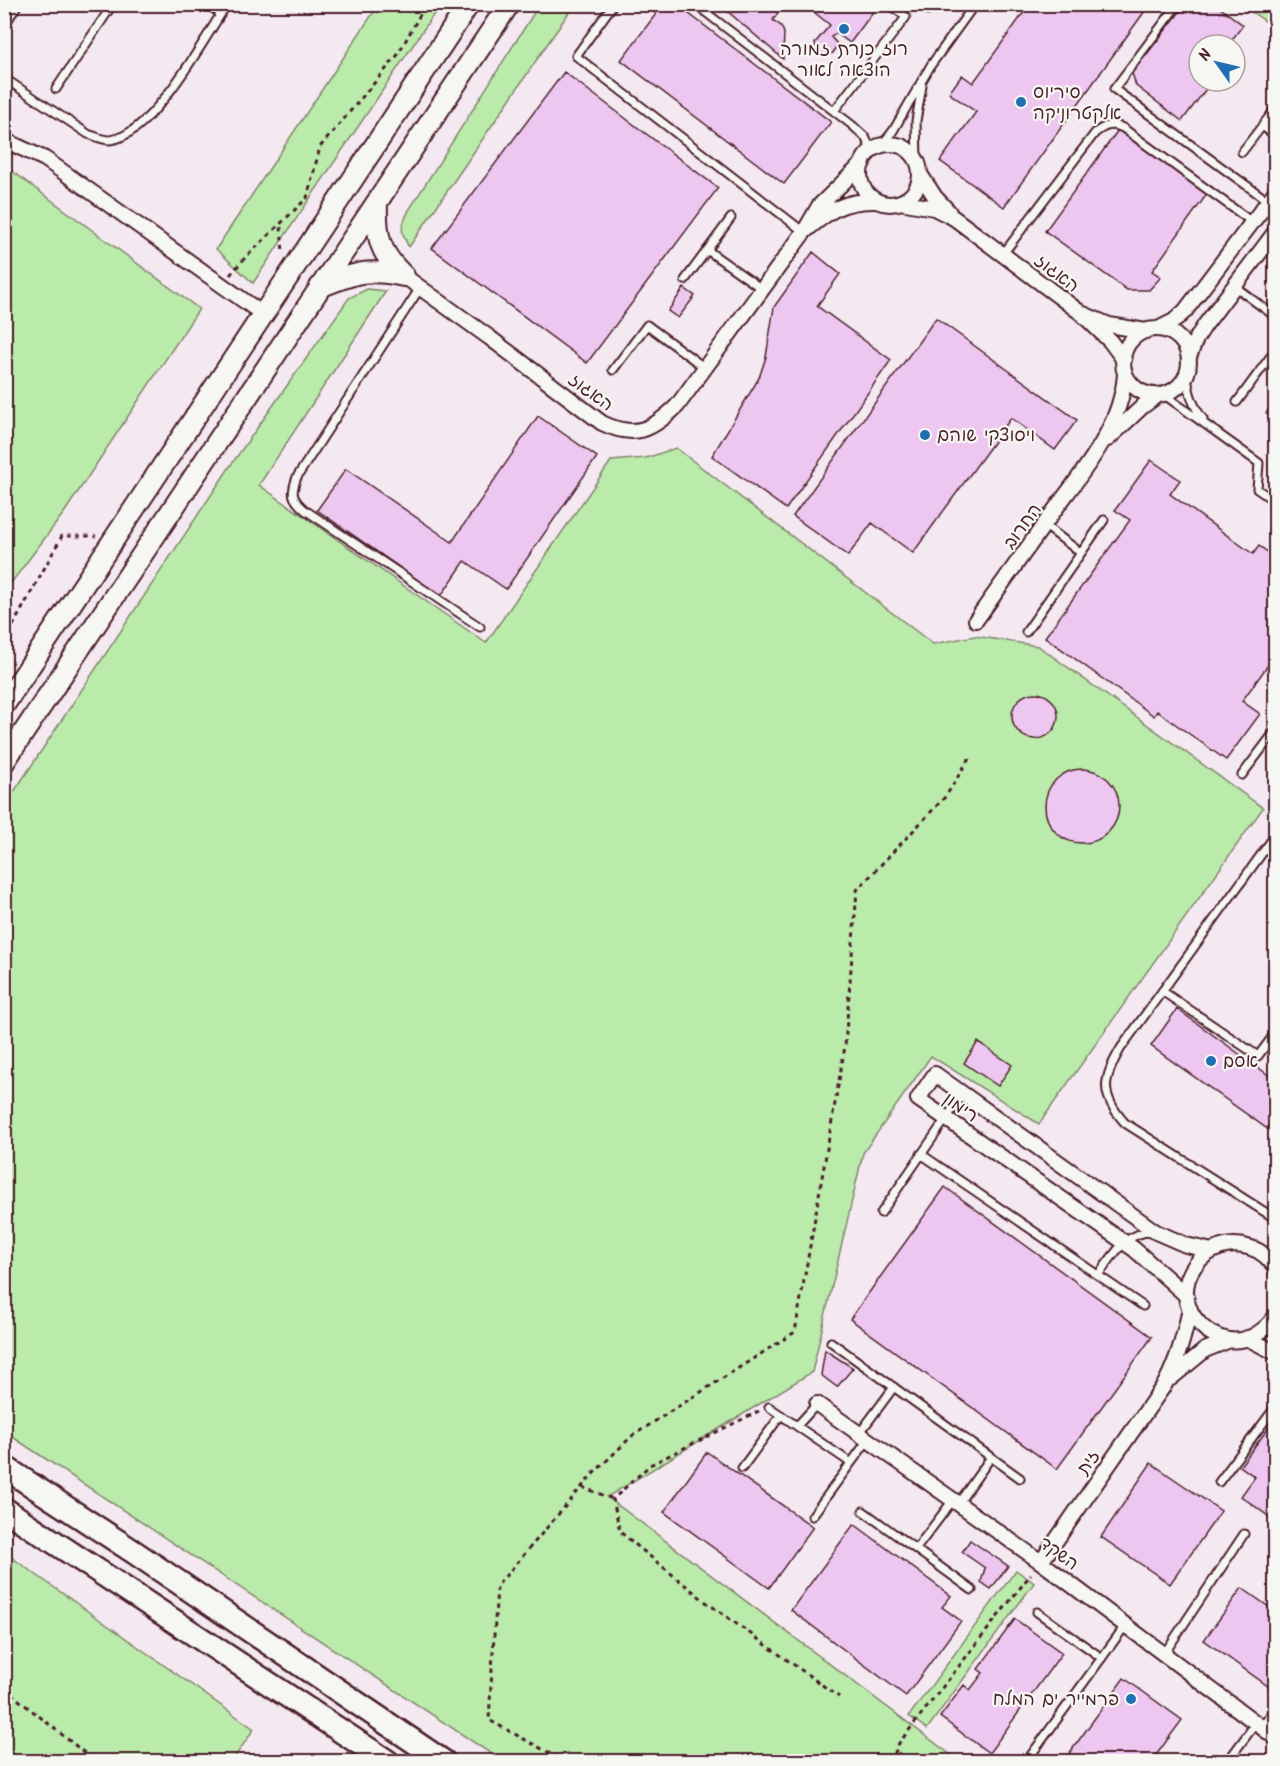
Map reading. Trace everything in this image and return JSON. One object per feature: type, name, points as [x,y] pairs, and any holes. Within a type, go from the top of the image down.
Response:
[{"type":"main road","points":[[4,1467],[444,1761]]},
{"type":"main road","points":[[4,1509],[388,1761]]},
{"type":"street","points":[[4,705],[469,4]]},
{"type":"street","points":[[4,762],[509,4]]},
{"type":"street","points":[[4,140],[45,159],[264,315]]},
{"type":"street","points":[[891,144],[902,146],[917,160],[920,174],[917,188],[900,202],[885,204],[876,201],[864,187],[861,178],[863,163],[877,148],[891,144]]},
{"type":"street","name":"האגוז","points":[[404,276],[602,423],[614,429],[634,431],[649,429],[677,406],[804,232],[819,206],[863,163]]},
{"type":"street","name":"האגוז","points":[[920,174],[935,197],[954,218]]},
{"type":"street","points":[[1272,196],[1185,311],[1174,321],[1136,336],[1129,345],[1125,367],[1138,390],[1161,395],[1178,387],[1187,374],[1189,357],[1196,339],[1275,231]]},
{"type":"street","name":"האגוז","points":[[804,232],[824,215],[839,207],[857,200],[876,201]]},
{"type":"street","name":"האגוז","points":[[900,202],[934,208],[954,218],[1081,313],[1110,341],[1125,367]]},
{"type":"street","points":[[377,203],[377,237],[392,265],[404,276]]},
{"type":"street","points":[[320,287],[359,273],[374,271],[404,276]]},
{"type":"street","name":"האגוז","points":[[1081,313],[1109,325],[1152,330]]},
{"type":"street","points":[[1152,330],[1169,332],[1178,338],[1185,346],[1189,357]]},
{"type":"street","name":"החרוב","points":[[976,620],[1096,452],[1119,410],[1124,392],[1125,367]]},
{"type":"street","name":"החרוב","points":[[1096,452],[1143,406],[1161,395]]},
{"type":"street","name":"רימון","points":[[1212,1251],[1186,1245],[1156,1232],[935,1074],[918,1099],[1124,1242],[1162,1273],[1188,1303],[1196,1321],[1206,1331],[1219,1338],[1230,1340]]},
{"type":"street","points":[[1212,1251],[1220,1247],[1237,1245],[1252,1248],[1266,1256],[1275,1268]]},
{"type":"street","name":"זית","points":[[1041,1562],[1176,1364],[1182,1346],[1188,1303],[1187,1281],[1198,1262],[1212,1251]]},
{"type":"street","points":[[1230,1340],[1247,1338],[1260,1333],[1275,1316]]},
{"type":"street","points":[[1247,1338],[1275,1353]]},
{"type":"street","name":"זית","points":[[1165,1383],[1205,1350],[1230,1340]]},
{"type":"street","name":"השקד","points":[[817,1404],[1041,1562],[1275,1738]]},
{"type":"lane","points":[[4,26],[18,4]]},
{"type":"lane","points":[[56,89],[113,4]]},
{"type":"lane","points":[[207,4],[221,14]]},
{"type":"lane","points":[[4,78],[88,134],[111,140],[125,135],[163,102],[227,4]]},
{"type":"lane","points":[[695,4],[834,111],[877,148],[893,131],[932,65],[975,4]]},
{"type":"lane","points":[[834,111],[906,17],[889,4]]},
{"type":"lane","points":[[1178,4],[1114,89],[1272,196]]},
{"type":"lane","points":[[612,6],[576,56],[804,232]]},
{"type":"lane","points":[[917,160],[916,121],[923,81]]},
{"type":"lane","points":[[1242,152],[1275,108]]},
{"type":"lane","points":[[1003,254],[1095,133],[1103,127],[1114,124],[1123,128],[1252,222]]},
{"type":"lane","points":[[1262,126],[1275,136]]},
{"type":"lane","points":[[685,280],[731,218]]},
{"type":"lane","points":[[707,250],[762,290]]},
{"type":"lane","points":[[1234,286],[1275,317]]},
{"type":"lane","points":[[420,288],[297,477],[292,490],[295,502],[305,510],[480,627]]},
{"type":"lane","points":[[613,370],[647,325],[705,368]]},
{"type":"lane","points":[[1238,402],[1275,349]]},
{"type":"lane","points":[[1187,374],[1192,402],[1200,416],[1211,427]]},
{"type":"lane","points":[[1161,395],[1211,427],[1259,462],[1257,489],[1275,502]]},
{"type":"lane","points":[[1026,632],[1104,520]]},
{"type":"lane","points":[[1044,525],[1081,553]]},
{"type":"lane","points":[[1242,775],[1275,730]]},
{"type":"lane","points":[[1275,834],[1121,1048],[1109,1069],[1106,1088],[1112,1109],[1125,1123],[1275,1218]]},
{"type":"lane","points":[[1162,991],[1258,1056],[1275,1032]]},
{"type":"lane","points":[[881,1213],[963,1094]]},
{"type":"lane","points":[[921,1154],[1143,1306]]},
{"type":"lane","points":[[1098,1275],[1124,1242],[1139,1232],[1156,1232]]},
{"type":"lane","points":[[831,1342],[1020,1478]]},
{"type":"lane","points":[[812,1516],[851,1463],[863,1437],[894,1387]]},
{"type":"lane","points":[[797,1426],[817,1404]]},
{"type":"lane","points":[[1219,1482],[1275,1406]]},
{"type":"lane","points":[[769,1407],[851,1463]]},
{"type":"lane","points":[[742,1468],[781,1415]]},
{"type":"lane","points":[[916,1549],[991,1457]]},
{"type":"lane","points":[[863,1511],[972,1590]]},
{"type":"lane","points":[[1164,1654],[1244,1534]]},
{"type":"lane","points":[[1037,1612],[1102,1658]]},
{"type":"lane","points":[[1026,1761],[1126,1625]]},
{"type":"lane","points":[[1227,1761],[1275,1707]]},
{"type":"path","points":[[221,286],[244,259],[307,198],[320,147],[397,57],[426,4]]},
{"type":"path","points":[[4,642],[62,536],[117,536]]},
{"type":"path","points":[[566,1761],[489,1720],[497,1586],[582,1487],[632,1436],[795,1332],[845,1046],[857,890],[946,796],[970,758]]},
{"type":"path","points":[[613,1498],[650,1465],[769,1407]]},
{"type":"path","points":[[582,1487],[613,1498]]},
{"type":"path","points":[[613,1498],[620,1532],[706,1602],[839,1697]]},
{"type":"path","points":[[891,1761],[899,1743],[1041,1562]]},
{"type":"path","points":[[4,1688],[96,1761]]},
{"type":"green space","points":[[379,4],[440,5],[253,283],[216,249]]},
{"type":"green space","points":[[539,5],[574,5],[409,247],[402,228],[409,210]]},
{"type":"green space","points":[[1242,5],[1275,5],[1275,28]]},
{"type":"green space","points":[[5,166],[199,309],[66,510],[5,591]]},
{"type":"green space","points":[[367,289],[386,291],[259,485],[486,643],[611,461],[646,458],[676,448],[933,644],[975,636],[1038,646],[1263,808],[1039,1124],[931,1056],[863,1153],[812,1372],[607,1497],[959,1761],[502,1761],[5,1432],[4,807],[231,465],[349,298]]},
{"type":"green space","points":[[4,1552],[254,1729],[232,1761],[5,1761]]},
{"type":"green space","points":[[1016,1570],[1034,1583],[927,1729],[909,1716]]},
{"type":"building","points":[[655,4],[676,4],[831,122],[784,184],[621,60],[656,14],[651,10]]},
{"type":"building","name":"רוז כנרת זמורה הוצאה לאור","points":[[719,4],[784,4],[773,20],[781,26],[784,33],[783,59]]},
{"type":"building","name":"רוז כנרת זמורה הוצאה לאור","points":[[804,4],[871,4],[876,8],[850,43],[836,33],[831,37],[837,44],[833,53],[824,55],[817,51],[815,43],[830,25]]},
{"type":"building","name":"סיריוס אלקטרוניקה","points":[[1030,4],[1150,4],[1004,207],[940,161],[976,112],[949,93],[962,75],[973,83]]},
{"type":"building","points":[[1186,4],[1215,4],[1243,25],[1237,33],[1187,33],[1187,93],[1203,93],[1182,121],[1136,86],[1132,73]]},
{"type":"building","points":[[564,72],[718,188],[587,363],[432,248]]},
{"type":"building","points":[[1118,130],[1207,194],[1152,271],[1161,277],[1149,290],[1127,290],[1045,231]]},
{"type":"building","points":[[813,252],[840,274],[817,306],[891,360],[786,509],[712,456],[759,378],[766,357],[774,307]]},
{"type":"building","points":[[684,288],[695,296],[678,318],[668,311]]},
{"type":"building","name":"ויסוצקי שוהם","points":[[936,318],[1077,420],[1055,450],[1011,418],[913,553],[872,523],[848,556],[793,516]]},
{"type":"building","points":[[1276,401],[1276,421],[1266,413]]},
{"type":"building","points":[[538,416],[597,457],[506,589],[465,561],[441,596],[317,510],[346,469],[452,542]]},
{"type":"building","points":[[1151,460],[1180,480],[1170,494],[1253,554],[1259,546],[1276,558],[1276,654],[1242,701],[1260,714],[1226,760],[1157,711],[1154,716],[1045,637],[1130,520],[1115,510]]},
{"type":"building","points":[[1035,693],[1051,700],[1058,716],[1051,732],[1035,739],[1019,732],[1012,716],[1019,700]]},
{"type":"building","points":[[1075,769],[1089,769],[1103,775],[1113,785],[1119,799],[1119,813],[1113,827],[1103,837],[1089,843],[1075,843],[1061,837],[1051,827],[1045,813],[1045,799],[1051,785],[1061,775]]},
{"type":"building","name":"אסם","points":[[1177,1009],[1274,1079],[1276,1076],[1276,1135],[1151,1046]]},
{"type":"building","points":[[978,1042],[1012,1065],[998,1086],[964,1063]]},
{"type":"building","points":[[945,1187],[1152,1337],[1057,1469],[850,1319]]},
{"type":"building","points":[[825,1350],[853,1368],[837,1387],[821,1375]]},
{"type":"building","points":[[1276,1418],[1275,1521],[1241,1496],[1255,1477],[1240,1466]]},
{"type":"building","points":[[707,1452],[813,1527],[769,1588],[664,1512]]},
{"type":"building","points":[[1151,1463],[1221,1511],[1170,1584],[1101,1537]]},
{"type":"building","points":[[854,1524],[951,1596],[942,1607],[961,1621],[906,1696],[791,1610]]},
{"type":"building","points":[[970,1540],[1008,1566],[991,1589],[981,1582],[985,1568],[962,1552]]},
{"type":"building","points":[[1242,1588],[1276,1612],[1276,1685],[1272,1689],[1204,1640]]},
{"type":"building","points":[[1015,1619],[1062,1653],[989,1753],[940,1717],[964,1685],[970,1690],[983,1673],[978,1669]]},
{"type":"building","name":"פרמייר ים המלח","points":[[1124,1678],[1182,1720],[1151,1762],[1063,1762]]},
{"type":"place","name":"רוז כנרת זמורה הוצאה לאור","points":[[844,29]]},
{"type":"place","name":"סיריוס אלקטרוניקה","points":[[1021,102]]},
{"type":"place","name":"ויסוצקי שוהם","points":[[925,435]]},
{"type":"place","name":"אסם","points":[[1211,1061]]},
{"type":"place","name":"פרמייר ים המלח","points":[[1131,1699]]}]
